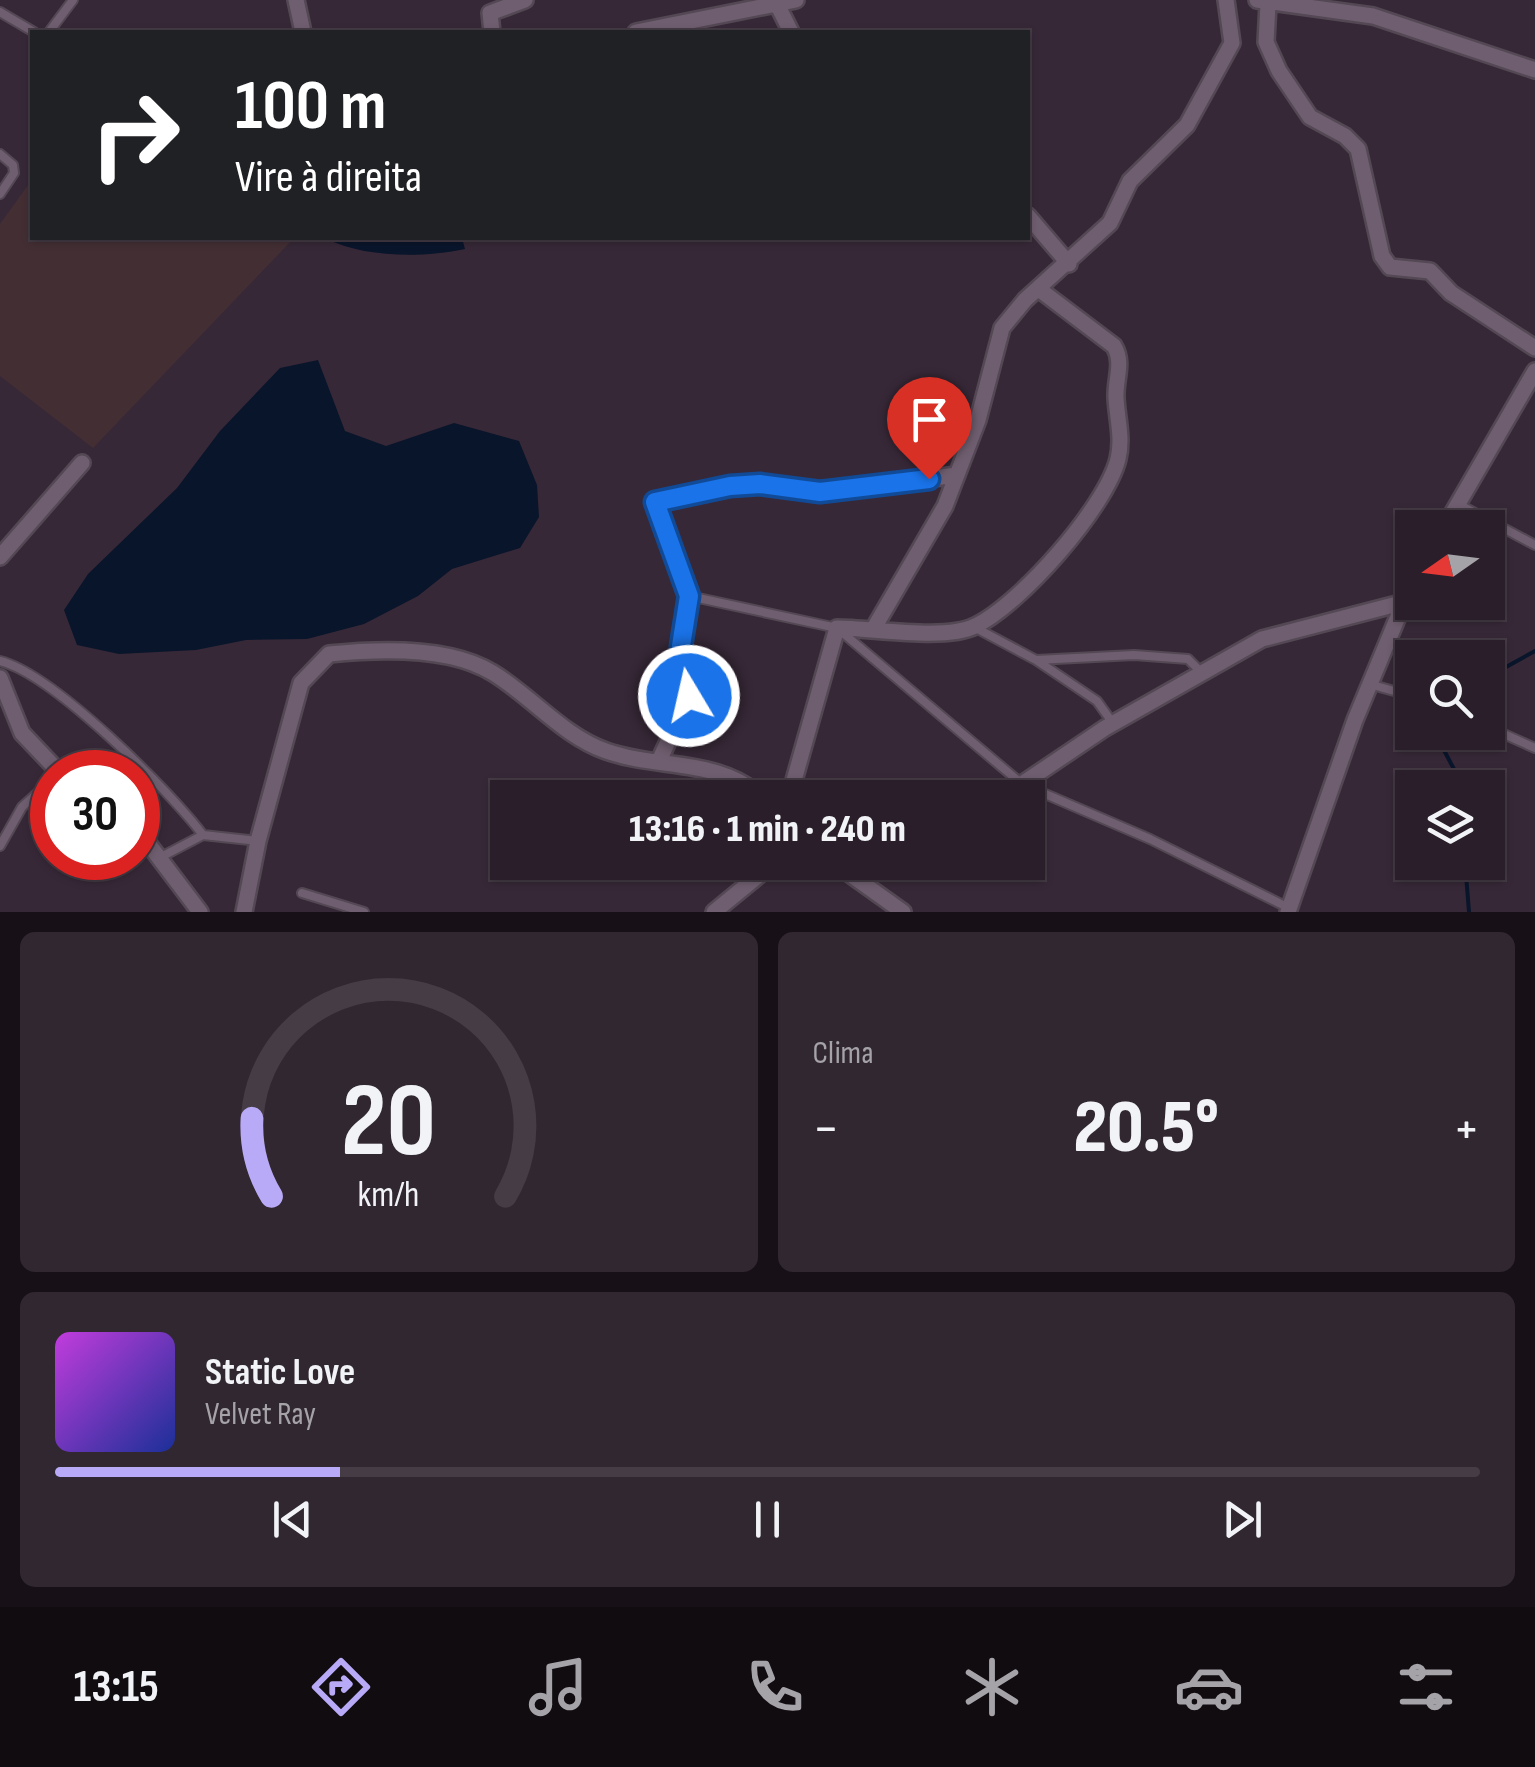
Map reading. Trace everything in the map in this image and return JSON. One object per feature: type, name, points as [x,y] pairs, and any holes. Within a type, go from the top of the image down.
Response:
[{"type":"street","points":[[296,0],[303,30]]},
{"type":"street","points":[[492,30],[490,12],[494,8],[525,0]]},
{"type":"street","points":[[646,30],[796,0]]},
{"type":"street","points":[[874,628],[945,506],[978,420],[1002,328],[1025,300],[1110,223],[1130,181],[1166,149],[1206,96],[1232,42],[1226,0]]},
{"type":"street","points":[[1535,70],[1373,16],[1262,2],[1266,42],[1279,71],[1310,117],[1345,136],[1358,149],[1382,256],[1390,268],[1430,271],[1451,292],[1535,348]]},
{"type":"street","points":[[777,4],[790,30]]},
{"type":"street","points":[[1030,218],[1069,264]]},
{"type":"street","points":[[794,780],[837,628],[934,632],[974,627],[1020,592],[1081,527],[1103,494],[1118,459],[1118,352],[1040,290]]},
{"type":"street","points":[[1454,510],[1535,371]]},
{"type":"street","points":[[0,557],[82,463]]},
{"type":"street","points":[[659,761],[689,696],[681,646],[689,596],[655,502],[730,486],[760,484],[820,492],[958,475]]},
{"type":"street","points":[[1028,780],[1112,724],[1275,633],[1395,604]]},
{"type":"street","points":[[1292,911],[1395,618]]},
{"type":"street","points":[[244,912],[258,840],[301,683],[328,654],[356,651],[459,658],[491,671],[590,745],[712,768],[742,780]]},
{"type":"street","points":[[0,678],[22,733],[38,750]]},
{"type":"street","points":[[161,857],[200,912]]},
{"type":"street","points":[[714,912],[752,880]]},
{"type":"street","points":[[859,880],[904,912]]},
{"type":"lane","points":[[50,30],[73,0]]},
{"type":"lane","points":[[0,12],[31,30]]},
{"type":"lane","points":[[0,154],[13,165],[14,173],[0,194]]},
{"type":"lane","points":[[1458,504],[1535,545]]},
{"type":"lane","points":[[689,596],[837,628],[1017,780]]},
{"type":"lane","points":[[974,627],[1036,660],[1097,701],[1112,724]]},
{"type":"lane","points":[[1036,660],[1134,655],[1188,659],[1203,674]]},
{"type":"lane","points":[[0,662],[22,670],[126,752],[174,796],[203,835]]},
{"type":"lane","points":[[1369,684],[1395,691]]},
{"type":"lane","points":[[1505,735],[1535,748]]},
{"type":"lane","points":[[1045,794],[1150,839],[1292,911]]},
{"type":"lane","points":[[0,846],[30,800]]},
{"type":"lane","points":[[161,857],[203,835],[258,840]]},
{"type":"lane","points":[[302,893],[364,912]]},
{"type":"shaded area","points":[[30,182],[30,240],[292,240],[93,448],[0,376],[0,224]]},
{"type":"water","points":[[329,240],[463,240],[465,249],[394,254]]},
{"type":"water","points":[[318,360],[345,431],[386,446],[454,423],[519,441],[537,485],[539,517],[520,548],[452,569],[418,596],[364,624],[307,639],[246,640],[196,650],[119,654],[77,645],[64,610],[88,574],[177,488],[220,431],[280,368]]},
{"type":"waterway","points":[[1505,668],[1535,651]]},
{"type":"waterway","points":[[1444,750],[1454,770]]},
{"type":"waterway","points":[[1466,880],[1469,912]]},
{"type":"route","points":[[689,696],[681,646],[689,596],[654,510],[655,502],[730,486],[760,484],[820,492],[929,479]]}]
